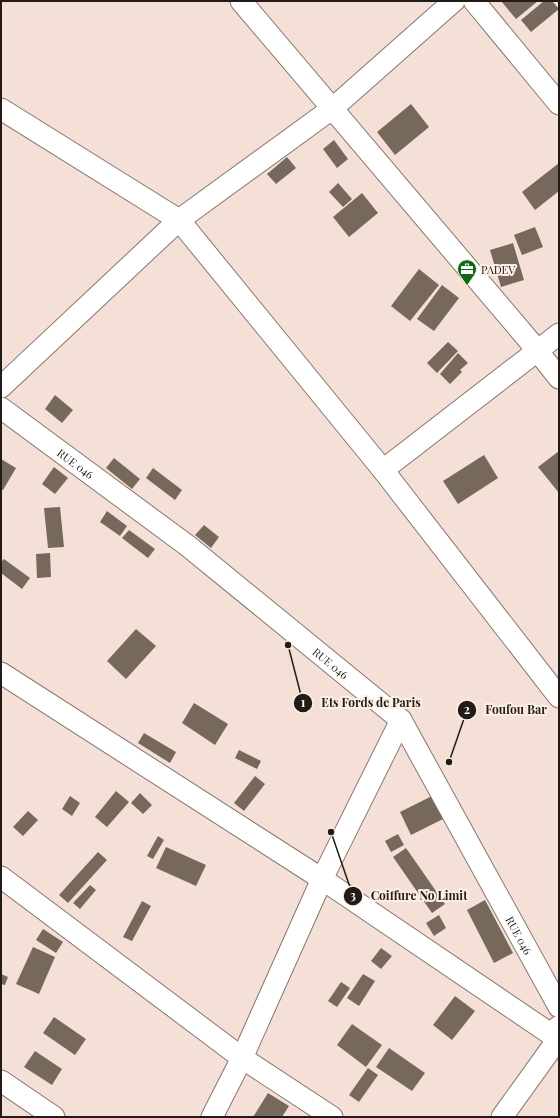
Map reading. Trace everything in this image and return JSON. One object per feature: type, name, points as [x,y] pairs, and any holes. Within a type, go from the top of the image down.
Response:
[{"type":"street","points":[[241,1],[333,108],[559,378]]},
{"type":"street","points":[[1,387],[179,220],[333,108],[454,1]]},
{"type":"street","points":[[474,1],[559,104]]},
{"type":"street","points":[[1,109],[179,220],[383,470],[559,697]]},
{"type":"street","points":[[383,470],[559,334]]},
{"type":"street","name":"RUE 046","points":[[1,408],[188,546],[401,720],[559,1007]]},
{"type":"street","points":[[1,673],[322,879],[558,1039]]},
{"type":"street","points":[[212,1117],[242,1058],[322,879],[401,720]]},
{"type":"street","points":[[1,877],[242,1058],[332,1117]]},
{"type":"street","points":[[502,1117],[558,1039],[559,1007]]},
{"type":"street","points":[[1,1081],[54,1117]]},
{"type":"building","points":[[501,1],[538,1],[516,19]]},
{"type":"building","points":[[544,1],[552,1],[559,9],[531,32],[521,20]]},
{"type":"building","points":[[411,104],[429,127],[395,155],[377,132]]},
{"type":"building","points":[[334,140],[348,159],[337,168],[323,149]]},
{"type":"building","points":[[287,157],[296,168],[276,184],[267,174]]},
{"type":"building","points":[[559,163],[559,191],[535,210],[522,192]]},
{"type":"building","points":[[338,183],[352,199],[343,207],[329,192]]},
{"type":"building","points":[[362,193],[378,213],[349,237],[333,217]]},
{"type":"building","points":[[535,227],[543,247],[522,255],[514,235]]},
{"type":"building","points":[[513,243],[524,280],[501,287],[490,250]]},
{"type":"building","points":[[419,269],[439,285],[410,321],[391,306]]},
{"type":"building","points":[[442,285],[459,298],[434,331],[417,319]]},
{"type":"building","points":[[448,342],[458,351],[437,373],[427,363]]},
{"type":"building","points":[[458,353],[468,363],[460,370],[462,372],[450,384],[440,374]]},
{"type":"building","points":[[55,395],[73,410],[62,423],[45,409]]},
{"type":"building","points":[[559,451],[559,493],[538,467]]},
{"type":"building","points":[[484,455],[498,478],[458,504],[443,481]]},
{"type":"building","points":[[114,458],[140,479],[132,489],[106,468]]},
{"type":"building","points":[[1,459],[16,468],[3,490],[1,489]]},
{"type":"building","points":[[54,467],[68,478],[55,494],[42,484]]},
{"type":"building","points":[[153,468],[182,490],[175,500],[146,478]]},
{"type":"building","points":[[60,507],[64,547],[48,548],[44,508]]},
{"type":"building","points":[[107,511],[127,526],[120,536],[100,522]]},
{"type":"building","points":[[204,525],[219,537],[211,548],[195,535]]},
{"type":"building","points":[[129,530],[155,549],[148,558],[122,538]]},
{"type":"building","points":[[50,553],[51,577],[37,578],[36,554]]},
{"type":"building","points":[[4,559],[30,578],[22,589],[1,573],[1,562]]},
{"type":"building","points":[[136,629],[156,646],[126,679],[107,661]]},
{"type":"building","points":[[194,703],[228,724],[215,745],[182,723]]},
{"type":"building","points":[[144,733],[176,752],[170,763],[138,743]]},
{"type":"building","points":[[239,750],[261,761],[257,769],[235,758]]},
{"type":"building","points":[[255,776],[265,784],[244,811],[234,803]]},
{"type":"building","points":[[116,791],[129,802],[107,827],[95,817]]},
{"type":"building","points":[[140,793],[152,805],[143,814],[131,803]]},
{"type":"building","points":[[70,796],[80,803],[72,816],[62,809]]},
{"type":"building","points":[[432,796],[443,819],[411,835],[400,812]]},
{"type":"building","points":[[28,811],[38,820],[23,836],[13,827]]},
{"type":"building","points":[[398,834],[404,845],[391,852],[385,841]]},
{"type":"building","points":[[158,836],[164,840],[153,859],[147,856]]},
{"type":"building","points":[[166,847],[206,865],[196,886],[156,868]]},
{"type":"building","points":[[406,848],[445,904],[432,913],[393,857]]},
{"type":"building","points":[[98,852],[107,860],[68,903],[59,895]]},
{"type":"building","points":[[90,885],[96,890],[80,909],[73,903]]},
{"type":"building","points":[[485,900],[513,953],[494,963],[467,910]]},
{"type":"building","points":[[142,901],[151,906],[132,941],[123,937]]},
{"type":"building","points":[[439,915],[446,928],[434,936],[426,923]]},
{"type":"building","points":[[43,929],[63,942],[56,953],[36,940]]},
{"type":"building","points":[[33,947],[55,957],[39,994],[16,984]]},
{"type":"building","points":[[381,948],[392,956],[381,969],[371,961]]},
{"type":"building","points":[[1,974],[8,977],[5,985],[1,984]]},
{"type":"building","points":[[363,974],[375,981],[359,1006],[347,998]]},
{"type":"building","points":[[341,982],[350,988],[337,1007],[328,1001]]},
{"type":"building","points":[[455,996],[475,1011],[452,1040],[433,1025]]},
{"type":"building","points":[[54,1017],[86,1039],[75,1055],[43,1033]]},
{"type":"building","points":[[352,1024],[382,1045],[366,1067],[337,1045]]},
{"type":"building","points":[[389,1048],[425,1073],[412,1091],[376,1067]]},
{"type":"building","points":[[35,1051],[62,1069],[52,1085],[24,1067]]},
{"type":"building","points":[[368,1068],[378,1075],[359,1102],[349,1095]]},
{"type":"building","points":[[268,1093],[289,1106],[282,1117],[253,1117]]},
{"type":"place","name":"PADEV","points":[[467,286]]},
{"type":"place","name":"Ets Fords de Paris","points":[[288,645]]},
{"type":"place","name":"Foufou Bar","points":[[449,762]]},
{"type":"place","name":"Coiffure No Limit","points":[[331,832]]}]
